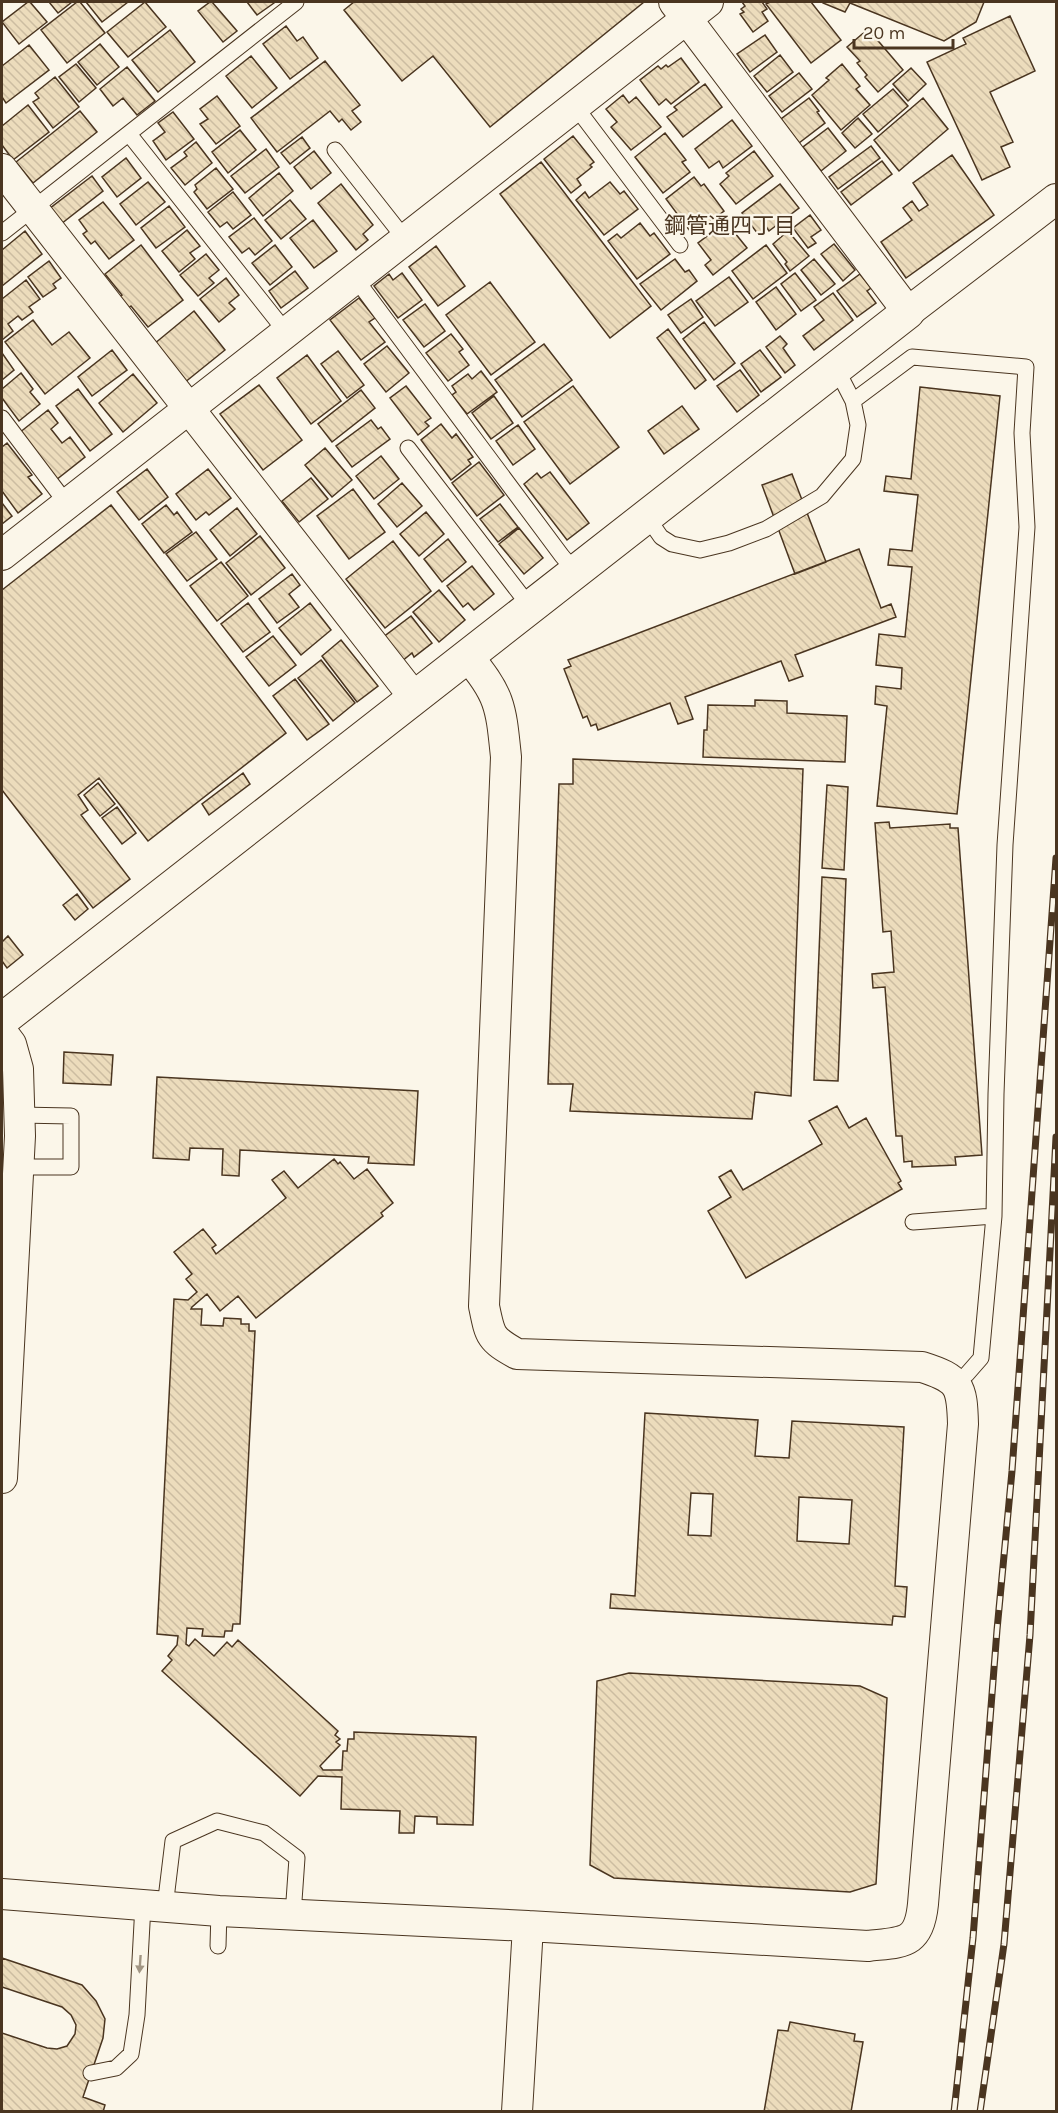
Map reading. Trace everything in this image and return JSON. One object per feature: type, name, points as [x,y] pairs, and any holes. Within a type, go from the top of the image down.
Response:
[{"type":"street","points":[[2,555],[575,106],[690,7],[908,312]]},
{"type":"street","points":[[2,169],[414,697]]},
{"type":"street","points":[[2,1020],[836,368],[1056,199]]},
{"type":"street","points":[[2,1894],[219,1911],[868,1946],[904,1941],[916,1933],[922,1919],[963,1424],[962,1395],[944,1374],[922,1367],[517,1354],[499,1344],[489,1332],[484,1306],[506,757],[501,712],[486,678],[468,657]]},
{"type":"street","points":[[2,1032],[12,1044],[18,1069],[19,1115],[2,1478]]},
{"type":"street","points":[[517,2112],[528,1926]]},
{"type":"lane","points":[[2,233],[296,2]]},
{"type":"lane","points":[[575,106],[680,245]]},
{"type":"lane","points":[[129,134],[285,332]]},
{"type":"lane","points":[[335,150],[405,239]]},
{"type":"lane","points":[[355,278],[576,572]]},
{"type":"lane","points":[[853,401],[912,357],[1026,367],[1022,433],[1027,527],[1005,845],[994,1216],[981,1358],[967,1374],[954,1384]]},
{"type":"lane","points":[[647,517],[661,537],[672,544],[700,550],[729,543],[766,529],[822,496],[852,459],[858,425],[853,401],[836,368]]},
{"type":"lane","points":[[2,418],[67,504]]},
{"type":"lane","points":[[408,448],[531,608]]},
{"type":"lane","points":[[18,1167],[71,1167],[71,1116],[19,1115]]},
{"type":"lane","points":[[913,1222],[994,1216]]},
{"type":"lane","points":[[91,2073],[116,2068],[130,2054],[154,1906],[173,1841],[217,1821],[264,1833],[297,1858],[293,1915]]},
{"type":"lane","points":[[218,1946],[219,1911]]},
{"type":"building","points":[[28,2],[47,22],[19,44],[2,22]]},
{"type":"building","points":[[49,2],[72,2],[58,13]]},
{"type":"building","points":[[80,2],[105,33],[67,63],[41,30]]},
{"type":"building","points":[[86,2],[128,2],[102,22]]},
{"type":"building","points":[[145,2],[166,27],[128,57],[107,32]]},
{"type":"building","points":[[210,2],[237,31],[223,42],[198,11]]},
{"type":"building","points":[[247,2],[273,2],[274,3],[257,15]]},
{"type":"building","points":[[354,2],[644,2],[490,127],[433,56],[402,81],[344,10]]},
{"type":"building","points":[[742,2],[762,2],[767,9],[762,12],[768,21],[753,32],[740,14],[744,12],[741,9],[745,6]]},
{"type":"building","points":[[770,2],[811,2],[841,40],[811,63],[766,4]]},
{"type":"building","points":[[823,2],[984,2],[976,22],[944,41],[850,3],[845,12]]},
{"type":"building","points":[[1010,16],[1035,71],[990,92],[1013,142],[1001,147],[1010,167],[982,180],[927,62],[966,44],[963,38]]},
{"type":"building","points":[[286,26],[297,41],[303,37],[318,58],[290,79],[263,44]]},
{"type":"building","points":[[868,29],[903,70],[878,92],[865,77],[867,75],[857,63],[860,61],[847,47]]},
{"type":"building","points":[[170,30],[195,62],[158,92],[132,60]]},
{"type":"building","points":[[765,35],[777,52],[750,72],[737,54]]},
{"type":"building","points":[[100,44],[119,67],[97,85],[78,62]]},
{"type":"building","points":[[29,45],[49,70],[6,103],[2,97],[2,66]]},
{"type":"building","points":[[780,55],[793,72],[767,92],[754,76]]},
{"type":"building","points":[[251,56],[277,88],[252,108],[226,76]]},
{"type":"building","points":[[681,58],[699,82],[671,104],[666,99],[659,105],[640,80],[658,66],[661,69],[666,65],[668,67]]},
{"type":"building","points":[[325,61],[360,105],[352,111],[361,122],[351,130],[342,119],[339,122],[330,111],[277,152],[251,118]]},
{"type":"building","points":[[76,64],[96,88],[79,102],[59,77]]},
{"type":"building","points":[[842,64],[860,86],[856,89],[870,105],[841,130],[812,95]]},
{"type":"building","points":[[127,67],[155,101],[137,115],[123,98],[113,106],[100,89]]},
{"type":"building","points":[[911,68],[926,84],[908,101],[893,84]]},
{"type":"building","points":[[799,73],[812,89],[782,112],[769,96]]},
{"type":"building","points":[[55,77],[79,107],[53,128],[33,102],[39,98],[35,93]]},
{"type":"building","points":[[705,84],[722,107],[683,137],[667,117],[677,110],[674,107]]},
{"type":"building","points":[[893,89],[908,106],[878,132],[863,114]]},
{"type":"building","points":[[623,95],[629,103],[636,97],[661,127],[631,150],[611,127],[617,122],[606,109]]},
{"type":"building","points":[[217,96],[240,126],[216,144],[200,124],[208,119],[200,109]]},
{"type":"building","points":[[809,98],[825,123],[799,143],[781,119]]},
{"type":"building","points":[[923,98],[948,129],[899,171],[874,140]]},
{"type":"building","points":[[28,105],[49,132],[13,160],[2,145],[2,126]]},
{"type":"building","points":[[80,111],[97,132],[33,183],[16,162]]},
{"type":"building","points":[[173,112],[194,139],[166,160],[153,141],[165,132],[158,123]]},
{"type":"building","points":[[858,118],[872,134],[855,148],[842,133]]},
{"type":"building","points":[[732,120],[752,146],[723,168],[719,161],[709,168],[695,149]]},
{"type":"building","points":[[828,128],[846,151],[821,171],[803,147]]},
{"type":"building","points":[[240,130],[256,150],[228,173],[212,152]]},
{"type":"building","points":[[665,133],[686,160],[682,162],[690,172],[663,193],[635,157]]},
{"type":"building","points":[[573,136],[594,162],[590,165],[592,167],[577,179],[581,185],[571,193],[544,159]]},
{"type":"building","points":[[302,137],[310,148],[290,164],[281,153]]},
{"type":"building","points":[[196,142],[212,163],[185,185],[171,168],[187,156],[184,152]]},
{"type":"building","points":[[871,146],[880,158],[838,189],[829,177]]},
{"type":"building","points":[[266,149],[279,167],[245,193],[231,176]]},
{"type":"building","points":[[314,151],[331,173],[311,189],[294,167]]},
{"type":"building","points":[[754,151],[773,176],[736,204],[720,184],[729,176],[726,173]]},
{"type":"building","points":[[952,155],[994,215],[906,278],[881,242],[912,220],[903,208],[912,201],[919,211],[928,205],[913,183]]},
{"type":"building","points":[[126,158],[141,178],[117,197],[102,177]]},
{"type":"building","points":[[882,161],[892,174],[851,205],[841,192]]},
{"type":"building","points":[[541,162],[651,306],[610,338],[500,194]]},
{"type":"building","points":[[216,168],[233,189],[207,209],[194,192],[197,189],[195,185]]},
{"type":"building","points":[[279,173],[293,191],[263,216],[249,198]]},
{"type":"building","points":[[92,176],[103,191],[61,224],[49,209]]},
{"type":"building","points":[[694,177],[701,186],[704,184],[724,211],[693,235],[666,199]]},
{"type":"building","points":[[148,182],[165,202],[136,225],[120,204]]},
{"type":"building","points":[[610,182],[620,194],[624,191],[638,209],[604,235],[576,200],[585,192],[589,198]]},
{"type":"building","points":[[341,184],[373,225],[363,234],[368,240],[356,250],[318,203]]},
{"type":"building","points":[[780,184],[799,208],[769,231],[767,228],[758,234],[742,213]]},
{"type":"building","points":[[233,192],[251,215],[233,229],[227,222],[220,227],[208,212]]},
{"type":"building","points":[[290,200],[306,219],[281,239],[265,220]]},
{"type":"building","points":[[103,202],[134,240],[109,259],[95,241],[91,244],[83,234],[87,231],[79,220]]},
{"type":"building","points":[[169,206],[185,227],[156,248],[141,228]]},
{"type":"building","points":[[810,215],[821,230],[811,237],[816,243],[808,248],[793,228]]},
{"type":"building","points":[[254,218],[272,241],[255,255],[249,248],[242,253],[229,237]]},
{"type":"building","points":[[313,220],[337,251],[314,268],[290,238]]},
{"type":"building","points":[[726,222],[747,248],[713,275],[705,265],[711,260],[698,243]]},
{"type":"building","points":[[640,223],[650,236],[654,233],[670,254],[637,279],[608,241],[617,234],[621,238]]},
{"type":"building","points":[[187,230],[200,246],[190,253],[195,259],[179,272],[162,251]]},
{"type":"building","points":[[25,231],[42,254],[2,286],[2,250]]},
{"type":"building","points":[[788,231],[809,256],[790,271],[785,264],[787,262],[773,244]]},
{"type":"building","points":[[834,244],[855,270],[843,281],[821,254]]},
{"type":"building","points":[[141,245],[183,300],[148,327],[131,306],[127,309],[118,298],[122,295],[105,274]]},
{"type":"building","points":[[275,245],[292,267],[270,285],[252,263]]},
{"type":"building","points":[[766,245],[787,273],[753,299],[732,271]]},
{"type":"building","points":[[436,246],[465,286],[438,306],[409,267]]},
{"type":"building","points":[[206,254],[219,270],[209,278],[214,283],[198,296],[180,275]]},
{"type":"building","points":[[675,259],[685,272],[689,270],[697,281],[661,310],[640,284]]},
{"type":"building","points":[[814,259],[835,284],[821,295],[801,270]]},
{"type":"building","points":[[49,261],[61,278],[53,284],[56,288],[43,297],[28,277]]},
{"type":"building","points":[[295,271],[308,288],[281,308],[269,291]]},
{"type":"building","points":[[402,273],[422,300],[398,318],[374,286],[389,274],[393,280]]},
{"type":"building","points":[[795,273],[816,300],[801,311],[781,284]]},
{"type":"building","points":[[860,274],[871,288],[867,291],[876,303],[857,317],[837,291]]},
{"type":"building","points":[[729,277],[748,302],[715,326],[696,301]]},
{"type":"building","points":[[226,278],[239,295],[229,303],[235,309],[219,322],[200,299]]},
{"type":"building","points":[[26,280],[40,299],[29,307],[33,312],[22,320],[18,316],[8,324],[13,331],[2,340],[2,299]]},
{"type":"building","points":[[490,282],[535,342],[491,375],[446,315]]},
{"type":"building","points":[[776,287],[796,314],[776,330],[756,302]]},
{"type":"building","points":[[833,293],[853,320],[814,350],[803,336],[824,320],[814,307]]},
{"type":"building","points":[[359,298],[375,318],[369,322],[385,342],[361,360],[330,320]]},
{"type":"building","points":[[691,299],[703,317],[681,333],[668,315]]},
{"type":"building","points":[[425,304],[445,331],[424,347],[403,320]]},
{"type":"building","points":[[194,311],[225,350],[184,383],[154,344]]},
{"type":"building","points":[[33,320],[52,345],[69,332],[90,358],[45,394],[5,342]]},
{"type":"building","points":[[704,322],[735,363],[714,380],[683,339]]},
{"type":"building","points":[[668,329],[706,380],[695,389],[657,338]]},
{"type":"building","points":[[451,334],[463,349],[459,352],[469,365],[448,381],[426,353]]},
{"type":"building","points":[[780,336],[787,344],[783,348],[795,365],[785,373],[766,347]]},
{"type":"building","points":[[544,344],[572,380],[522,417],[495,380]]},
{"type":"building","points":[[387,346],[409,373],[386,392],[364,364]]},
{"type":"building","points":[[112,350],[127,370],[92,396],[78,377]]},
{"type":"building","points":[[760,350],[781,377],[761,392],[741,364]]},
{"type":"building","points":[[338,351],[364,385],[347,398],[321,364]]},
{"type":"building","points":[[2,353],[14,370],[2,380]]},
{"type":"building","points":[[307,355],[341,401],[311,424],[277,378]]},
{"type":"building","points":[[740,370],[759,395],[737,412],[717,386]]},
{"type":"building","points":[[481,371],[497,392],[467,414],[452,395],[456,392],[452,386],[468,374],[472,379]]},
{"type":"building","points":[[21,373],[33,389],[30,392],[40,404],[19,421],[2,398],[2,389]]},
{"type":"building","points":[[133,374],[157,403],[123,432],[99,403]]},
{"type":"building","points":[[259,385],[302,440],[263,470],[220,414]]},
{"type":"building","points":[[406,386],[431,418],[425,422],[429,426],[418,435],[390,398]]},
{"type":"building","points":[[573,386],[619,447],[570,484],[524,422]]},
{"type":"building","points":[[920,387],[1000,396],[957,814],[877,806],[887,706],[875,704],[876,686],[901,689],[902,668],[876,665],[879,634],[905,637],[912,567],[888,565],[890,549],[912,551],[918,495],[884,491],[886,476],[911,479]]},
{"type":"building","points":[[78,389],[112,434],[90,451],[56,406]]},
{"type":"building","points":[[361,390],[375,408],[332,442],[318,424]]},
{"type":"building","points":[[494,396],[513,423],[491,439],[472,413]]},
{"type":"building","points":[[682,406],[699,429],[664,454],[648,431]]},
{"type":"building","points":[[48,410],[58,423],[51,429],[62,443],[70,437],[85,457],[56,480],[19,433]]},
{"type":"building","points":[[371,420],[378,429],[381,427],[390,439],[352,467],[336,446]]},
{"type":"building","points":[[441,424],[452,438],[456,434],[473,457],[468,460],[471,464],[451,480],[421,440]]},
{"type":"building","points":[[518,425],[535,449],[513,465],[496,441]]},
{"type":"building","points":[[7,443],[32,475],[28,477],[42,494],[18,513],[2,491],[2,447]]},
{"type":"building","points":[[325,448],[352,480],[332,497],[305,465]]},
{"type":"building","points":[[381,456],[399,479],[374,499],[356,476]]},
{"type":"building","points":[[479,462],[504,495],[477,516],[452,483]]},
{"type":"building","points":[[147,469],[168,497],[139,520],[117,492]]},
{"type":"building","points":[[208,469],[231,498],[209,515],[206,512],[196,520],[176,494]]},
{"type":"building","points":[[550,472],[589,523],[567,540],[524,484],[537,473],[541,478]]},
{"type":"building","points":[[792,474],[826,562],[795,574],[762,485]]},
{"type":"building","points":[[311,478],[328,499],[299,522],[282,501]]},
{"type":"building","points":[[402,483],[422,506],[397,527],[378,504]]},
{"type":"building","points":[[353,489],[385,532],[349,559],[317,516]]},
{"type":"building","points":[[2,503],[12,516],[2,524]]},
{"type":"building","points":[[500,504],[518,527],[498,542],[480,519]]},
{"type":"building","points":[[111,505],[286,733],[148,841],[99,778],[78,795],[88,810],[81,815],[130,879],[93,908],[2,790],[2,590]]},
{"type":"building","points":[[166,505],[174,515],[177,512],[192,532],[164,553],[142,524]]},
{"type":"building","points":[[237,508],[257,534],[230,556],[210,530]]},
{"type":"building","points":[[426,512],[444,534],[419,556],[400,534]]},
{"type":"building","points":[[519,528],[543,558],[524,574],[499,544]]},
{"type":"building","points":[[196,532],[217,559],[187,581],[166,554]]},
{"type":"building","points":[[260,536],[285,568],[251,595],[226,563]]},
{"type":"building","points":[[448,539],[466,562],[442,582],[424,559]]},
{"type":"building","points":[[393,541],[431,591],[385,628],[346,579]]},
{"type":"building","points":[[859,549],[881,608],[891,604],[896,617],[795,655],[803,676],[789,681],[781,661],[685,697],[693,719],[678,724],[670,703],[598,730],[596,724],[591,726],[587,716],[583,718],[564,669],[571,666],[568,660]]},
{"type":"building","points":[[221,562],[248,596],[217,621],[190,586]]},
{"type":"building","points":[[472,566],[494,594],[474,610],[468,603],[463,607],[447,586]]},
{"type":"building","points":[[292,574],[300,585],[289,594],[299,607],[277,623],[259,599]]},
{"type":"building","points":[[439,590],[465,620],[439,642],[413,612]]},
{"type":"building","points":[[248,603],[270,632],[243,652],[221,624]]},
{"type":"building","points":[[310,603],[331,630],[301,655],[279,628]]},
{"type":"building","points":[[411,616],[432,643],[414,657],[412,653],[401,662],[382,638]]},
{"type":"building","points":[[273,636],[296,665],[269,686],[246,657]]},
{"type":"building","points":[[341,640],[378,686],[357,702],[322,656]]},
{"type":"building","points":[[321,660],[355,703],[333,721],[298,678]]},
{"type":"building","points":[[295,679],[329,724],[307,740],[273,696]]},
{"type":"building","points":[[755,700],[787,701],[787,713],[847,716],[845,762],[703,757],[708,705],[755,706]]},
{"type":"building","points":[[573,759],[803,769],[791,1096],[755,1092],[752,1119],[570,1111],[573,1084],[548,1084],[559,784],[573,784]]},
{"type":"building","points":[[243,773],[250,784],[209,815],[202,804]]},
{"type":"building","points":[[98,783],[115,804],[100,816],[84,795]]},
{"type":"building","points":[[827,785],[848,787],[844,870],[822,868]]},
{"type":"building","points":[[117,807],[136,833],[122,844],[102,818]]},
{"type":"building","points":[[889,822],[890,828],[950,824],[950,828],[958,828],[982,1155],[955,1157],[956,1165],[912,1167],[912,1161],[904,1162],[902,1136],[896,1136],[885,987],[873,988],[872,974],[894,972],[891,931],[883,932],[875,823]]},
{"type":"building","points":[[822,877],[846,879],[838,1081],[814,1080]]},
{"type":"building","points":[[77,894],[88,909],[75,920],[63,905]]},
{"type":"building","points":[[8,936],[23,955],[7,968],[2,961],[2,942]]},
{"type":"building","points":[[64,1052],[113,1055],[111,1085],[63,1083]]},
{"type":"building","points":[[157,1077],[418,1091],[414,1165],[368,1163],[369,1157],[240,1150],[239,1176],[222,1175],[223,1149],[190,1148],[189,1160],[153,1158]]},
{"type":"building","points":[[837,1106],[849,1128],[866,1118],[901,1181],[898,1183],[902,1189],[746,1278],[708,1211],[731,1197],[719,1177],[731,1170],[743,1190],[822,1144],[809,1121]]},
{"type":"building","points":[[334,1159],[338,1164],[340,1162],[354,1179],[367,1169],[393,1203],[381,1213],[383,1216],[256,1318],[238,1296],[220,1311],[207,1294],[191,1309],[202,1309],[201,1325],[223,1326],[224,1318],[241,1319],[241,1324],[249,1324],[249,1331],[255,1331],[240,1624],[233,1624],[232,1631],[225,1631],[224,1637],[202,1636],[203,1629],[187,1628],[186,1644],[189,1646],[195,1639],[214,1656],[227,1642],[232,1647],[238,1640],[338,1731],[335,1735],[340,1739],[336,1742],[340,1745],[320,1766],[323,1770],[342,1770],[343,1751],[347,1751],[348,1739],[354,1739],[354,1732],[476,1737],[473,1825],[437,1824],[437,1817],[415,1816],[414,1833],[399,1833],[400,1811],[341,1809],[342,1777],[318,1776],[300,1796],[162,1671],[172,1660],[168,1656],[177,1645],[178,1636],[157,1634],[174,1299],[188,1300],[197,1292],[186,1279],[192,1274],[174,1252],[203,1229],[216,1245],[212,1248],[216,1254],[286,1198],[272,1180],[284,1171],[298,1188]]},
{"type":"building","points":[[645,1413],[758,1420],[755,1456],[789,1458],[792,1421],[904,1427],[895,1586],[907,1587],[905,1617],[893,1616],[892,1625],[610,1608],[611,1594],[635,1596]],"holes":[[[691,1493],[713,1494],[711,1536],[688,1535]],[[799,1497],[852,1500],[849,1544],[797,1541]]]},
{"type":"building","points":[[629,1673],[860,1686],[887,1698],[876,1884],[850,1892],[614,1878],[590,1865],[597,1681]]},
{"type":"building","points":[[2,1958],[82,1985],[96,2001],[105,2019],[103,2038],[83,2097],[105,2105],[103,2112],[2,2112],[2,2033],[47,2048],[57,2049],[67,2046],[75,2034],[76,2025],[71,2015],[62,2007],[2,1987]]},
{"type":"building","points":[[790,2022],[855,2034],[854,2041],[863,2042],[851,2112],[764,2112],[778,2030],[788,2031]]},
{"type":"railway","points":[[954,2112],[973,1938],[1012,1471],[1056,858]]},
{"type":"railway","points":[[980,2112],[1004,1944],[1030,1635],[1056,1137]]},
{"type":"district","name":"鋼管通四丁目","points":[[730,226]]}]
